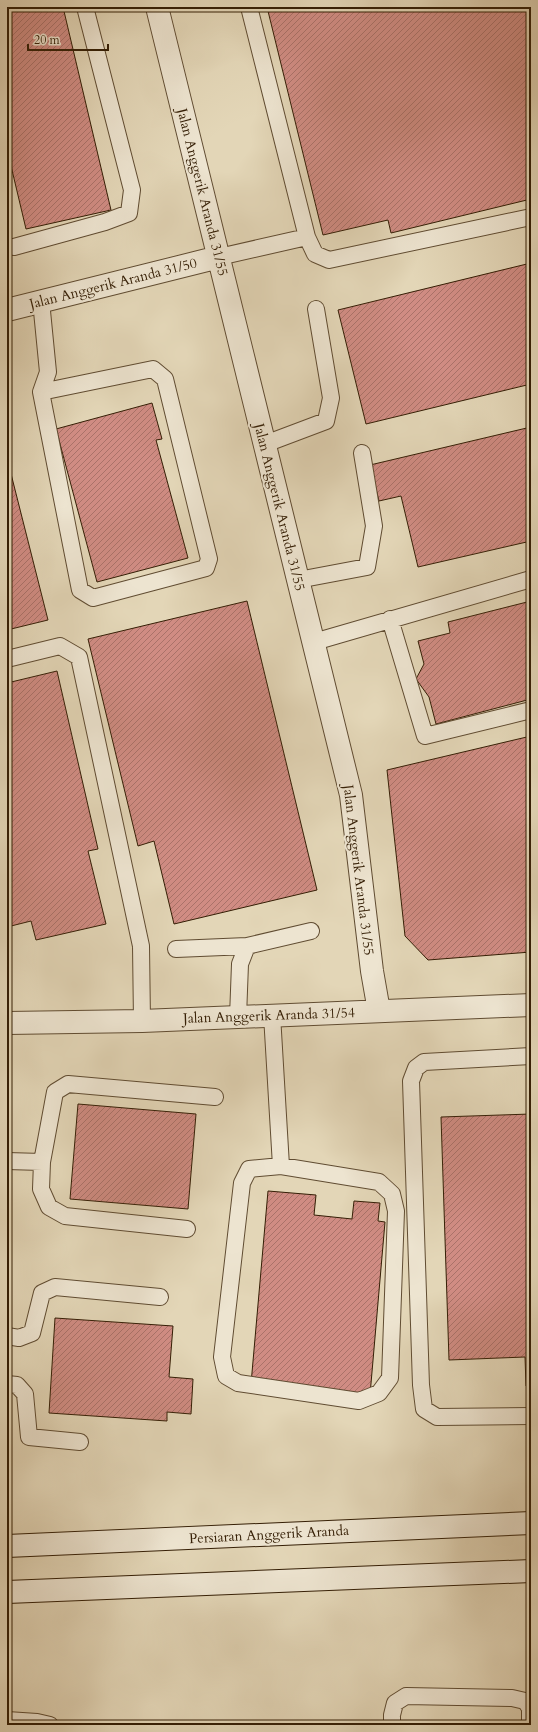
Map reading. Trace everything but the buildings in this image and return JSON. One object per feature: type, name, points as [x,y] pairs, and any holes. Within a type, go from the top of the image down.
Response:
[{"type":"street","name":"Jalan Anggerik Aranda 31/55","points":[[157,7],[351,795],[372,971],[379,1011]]},
{"type":"street","name":"Jalan Anggerik Aranda 31/50","points":[[7,310],[219,257]]},
{"type":"street","name":"Jalan Anggerik Aranda 31/54","points":[[7,1023],[142,1020],[531,1005]]},
{"type":"street","name":"Persiaran Anggerik Aranda","points":[[7,1546],[531,1523]]},
{"type":"street","points":[[7,1592],[531,1571]]},
{"type":"lane","points":[[14,246],[105,222],[129,213],[132,190],[84,7]]},
{"type":"lane","points":[[250,7],[307,237],[316,254],[329,260],[531,217]]},
{"type":"lane","points":[[219,257],[307,237]]},
{"type":"lane","points":[[41,301],[48,372],[41,392],[80,590],[93,598],[206,568],[208,559],[165,379],[153,369],[41,392]]},
{"type":"lane","points":[[265,444],[326,421],[331,398],[316,309]]},
{"type":"lane","points":[[298,580],[367,567],[374,526],[362,454]]},
{"type":"lane","points":[[314,642],[531,579]]},
{"type":"lane","points":[[390,619],[425,736],[531,710]]},
{"type":"lane","points":[[7,659],[60,646],[79,657],[141,946],[142,1020]]},
{"type":"lane","points":[[176,949],[247,946],[312,931]]},
{"type":"lane","points":[[238,1016],[240,964],[247,946]]},
{"type":"lane","points":[[272,1015],[281,1166]]},
{"type":"lane","points":[[531,1056],[424,1062],[416,1068],[411,1081],[421,1378],[424,1409],[437,1417],[531,1416]]},
{"type":"lane","points":[[187,1229],[65,1216],[49,1207],[41,1189],[42,1162],[55,1092],[68,1084],[215,1097]]},
{"type":"lane","points":[[7,1161],[42,1162]]},
{"type":"lane","points":[[281,1166],[379,1182],[392,1194],[396,1211],[390,1378],[379,1393],[359,1401],[238,1383],[226,1376],[222,1357],[242,1183],[249,1169],[281,1166]]},
{"type":"lane","points":[[7,1336],[19,1338],[32,1333],[42,1293],[55,1287],[160,1297]]},
{"type":"lane","points":[[7,1384],[18,1385],[25,1394],[29,1437],[80,1442]]},
{"type":"lane","points":[[392,1725],[392,1715],[395,1703],[406,1696],[512,1698],[524,1701],[530,1708],[530,1725]]},
{"type":"lane","points":[[7,1720],[37,1722],[50,1725]]}]
